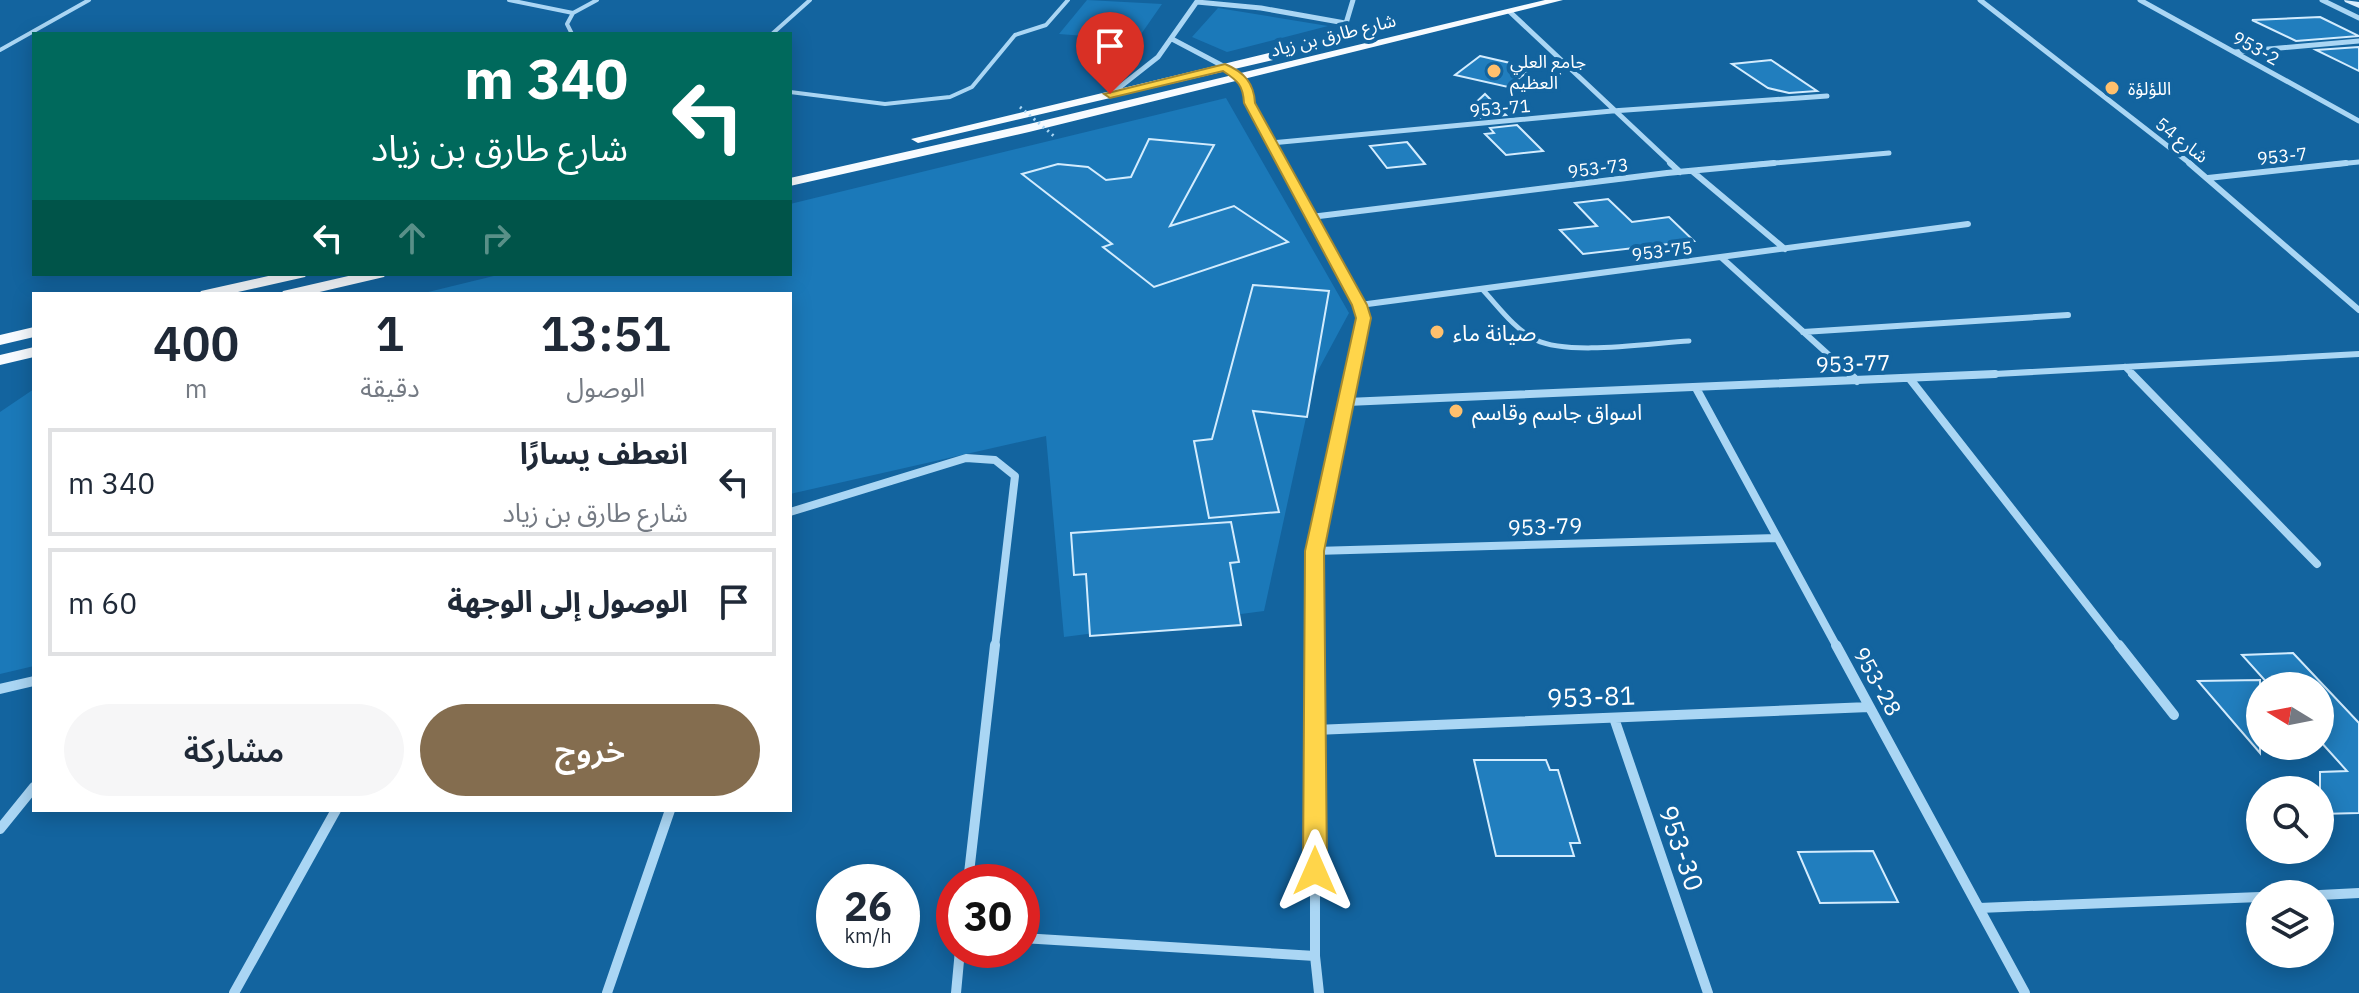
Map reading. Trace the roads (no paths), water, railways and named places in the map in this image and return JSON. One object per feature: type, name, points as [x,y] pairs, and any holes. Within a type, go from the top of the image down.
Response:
[{"type":"main road","name":"شارع طارق بن زياد","points":[[792,167],[1341,40],[1512,6],[1558,0]]},
{"type":"main road","name":"شارع طارق بن زياد","points":[[792,182],[1241,78],[1512,6]]},
{"type":"main road","points":[[216,292],[290,276]]},
{"type":"main road","points":[[298,292],[369,276]]},
{"type":"main road","points":[[0,340],[32,332]]},
{"type":"main road","points":[[0,360],[32,352]]},
{"type":"street","points":[[1341,40],[1353,0]]},
{"type":"street","name":"شارع 54","points":[[1980,0],[2208,178],[2359,310]]},
{"type":"street","name":"953-2","points":[[2140,0],[2359,121]]},
{"type":"street","points":[[2322,0],[2359,18]]},
{"type":"street","points":[[2348,0],[2359,5]]},
{"type":"street","points":[[1110,94],[1148,66],[1172,39],[1197,1],[1261,8],[1345,23]]},
{"type":"street","points":[[1512,6],[1612,111],[1680,172]]},
{"type":"street","points":[[1172,39],[1225,67],[1249,88],[1249,103],[1360,305],[1363,330],[1315,551],[1315,956],[1319,993]]},
{"type":"street","points":[[2234,52],[2359,41]]},
{"type":"street","name":"953-71","points":[[1271,143],[1612,111],[1827,96]]},
{"type":"street","name":"953-73","points":[[1311,217],[1680,172],[1889,153]]},
{"type":"street","name":"953-7","points":[[2208,178],[2359,162]]},
{"type":"street","points":[[1692,171],[1785,249]]},
{"type":"street","name":"953-75","points":[[1360,305],[1968,224]]},
{"type":"street","points":[[1722,258],[1857,381]]},
{"type":"street","points":[[1803,332],[2068,315]]},
{"type":"street","name":"953-77","points":[[1347,402],[1910,379],[2359,354]]},
{"type":"street","points":[[2125,367],[2317,564]]},
{"type":"street","points":[[1910,379],[2174,715]]},
{"type":"street","name":"953-28","points":[[1696,388],[2025,993]]},
{"type":"street","points":[[792,511],[966,458],[995,460],[1015,476],[970,864]]},
{"type":"street","name":"953-79","points":[[1315,551],[1777,538]]},
{"type":"street","points":[[0,689],[32,681]]},
{"type":"street","name":"953-81","points":[[1315,730],[1869,707]]},
{"type":"street","name":"953-30","points":[[1614,718],[1708,993]]},
{"type":"street","points":[[0,829],[32,789]]},
{"type":"street","points":[[234,993],[335,812]]},
{"type":"street","points":[[607,993],[669,812]]},
{"type":"street","points":[[2334,894],[2359,893]]},
{"type":"street","points":[[1979,908],[2246,898]]},
{"type":"street","points":[[1040,939],[1315,956]]},
{"type":"street","points":[[956,993],[958,968]]},
{"type":"lane","points":[[0,50],[89,0]]},
{"type":"lane","points":[[509,0],[573,13]]},
{"type":"lane","points":[[571,32],[567,24],[573,13],[597,0]]},
{"type":"lane","points":[[774,32],[810,0]]},
{"type":"lane","points":[[792,92],[885,104],[950,97],[972,87],[1015,35],[1046,25],[1068,0]]},
{"type":"lane","points":[[1482,289],[1512,321],[1537,341],[1561,346],[1689,341]]},
{"type":"place","name":"جامع العلي العظيم","points":[[1494,71]]},
{"type":"place","name":"اللؤلؤة","points":[[2112,88]]},
{"type":"place","name":"صيانة ماء","points":[[1437,332]]},
{"type":"place","name":"اسواق جاسم وقاسم","points":[[1456,411]]}]
